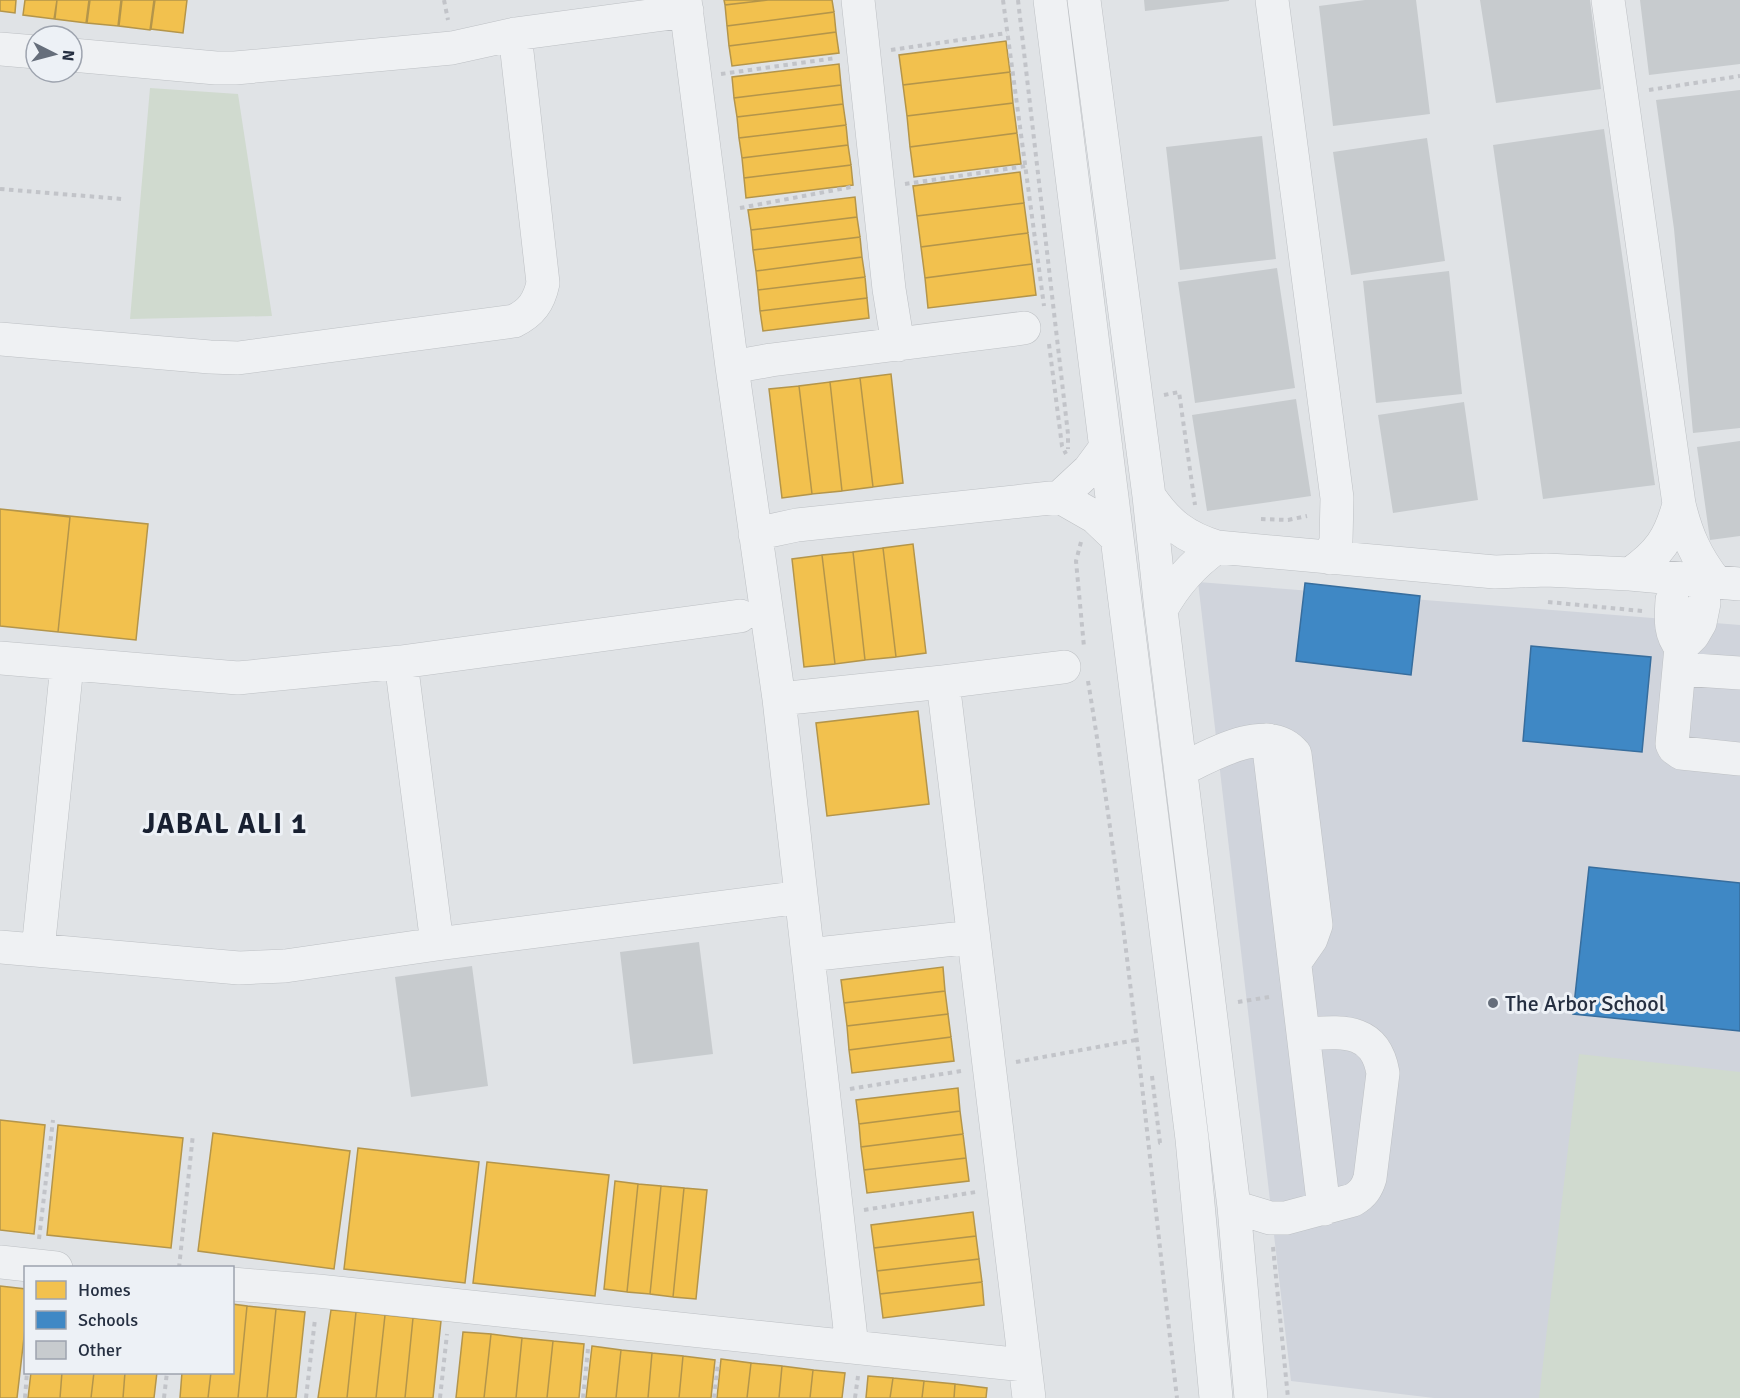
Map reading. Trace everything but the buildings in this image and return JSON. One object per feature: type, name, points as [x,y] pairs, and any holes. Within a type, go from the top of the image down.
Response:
[{"type":"street","points":[[858,0],[898,345]]},
{"type":"street","points":[[1050,0],[1192,1138],[1216,1398]]},
{"type":"street","points":[[1084,0],[1149,496],[1234,1207],[1251,1398]]},
{"type":"street","points":[[1272,0],[1337,498],[1336,541],[1330,558]]},
{"type":"street","points":[[1608,0],[1679,504],[1691,545],[1702,564],[1720,589],[1740,605]]},
{"type":"street","points":[[84,56],[235,68],[452,48],[515,34],[686,6],[732,367],[779,699],[852,1347]]},
{"type":"street","points":[[0,339],[238,358],[513,321],[525,316],[540,296],[543,283],[515,34]]},
{"type":"street","points":[[0,49],[24,51]]},
{"type":"street","points":[[732,367],[771,360],[1039,328]]},
{"type":"street","points":[[1070,502],[1084,476],[1106,447]]},
{"type":"street","points":[[1149,496],[1158,510],[1176,528],[1199,542],[1217,548],[1495,572],[1546,570],[1630,574],[1720,589]]},
{"type":"street","points":[[755,534],[797,525],[1070,502],[1095,517],[1117,538]]},
{"type":"street","points":[[1630,574],[1648,561],[1663,545],[1673,525],[1679,504]]},
{"type":"street","points":[[1161,610],[1169,595],[1187,572],[1217,548]]},
{"type":"street","points":[[1495,572],[1539,584],[1672,600],[1720,589]]},
{"type":"street","points":[[1720,589],[1681,658],[1672,740],[1674,748],[1681,753],[1740,759]]},
{"type":"street","points":[[1672,600],[1672,632],[1681,658]]},
{"type":"street","points":[[0,658],[238,678],[401,662],[740,616]]},
{"type":"street","points":[[1681,658],[1740,673]]},
{"type":"street","points":[[401,662],[437,944]]},
{"type":"street","points":[[38,950],[67,665]]},
{"type":"street","points":[[779,699],[1079,665]]},
{"type":"street","points":[[943,682],[1029,1398]]},
{"type":"street","points":[[1180,770],[1215,751],[1268,740],[1324,1209]]},
{"type":"street","points":[[0,946],[254,968],[285,966],[801,897]]},
{"type":"street","points":[[808,955],[973,937]]},
{"type":"street","points":[[1234,1207],[1270,1218],[1286,1218],[1353,1200],[1367,1187],[1383,1073],[1381,1058],[1371,1044],[1356,1034],[1304,1034]]},
{"type":"street","points":[[0,1262],[37,1266]]},
{"type":"street","points":[[234,1284],[1024,1365]]},
{"type":"path","points":[[1003,0],[1026,166],[1039,328],[1062,446],[1069,459],[1068,434],[1017,0]]},
{"type":"path","points":[[1622,94],[1740,76]]},
{"type":"path","points":[[732,209],[879,185],[1026,166]]},
{"type":"path","points":[[0,189],[122,199]]},
{"type":"path","points":[[1160,396],[1179,392],[1195,506]]},
{"type":"path","points":[[1254,519],[1288,520],[1308,516],[1317,499],[1337,498]]},
{"type":"path","points":[[1070,502],[1082,540],[1076,561],[1079,665],[1101,755],[1178,1398]]},
{"type":"path","points":[[1234,1002],[1297,978]]},
{"type":"path","points":[[46,1266],[53,1120]]},
{"type":"path","points":[[179,1266],[193,1134]]},
{"type":"path","points":[[860,1210],[1003,1188]]},
{"type":"path","points":[[1270,1218],[1288,1398]]},
{"type":"path","points":[[306,1398],[318,1291]]},
{"type":"path","points":[[440,1398],[450,1306]]},
{"type":"path","points":[[583,1398],[591,1321]]},
{"type":"path","points":[[714,1398],[722,1334]]},
{"type":"path","points":[[25,1398],[27,1374]]},
{"type":"path","points":[[164,1398],[167,1374]]},
{"type":"shaded area","points":[[150,88],[238,94],[272,316],[130,319]]},
{"type":"shaded area","name":"The Arbor School","points":[[1198,582],[1740,625],[1740,1398],[1434,1398],[1291,1381]]},
{"type":"shaded area","points":[[1579,1054],[1740,1072],[1740,1398],[1539,1398]]},
{"type":"place","name":"The Arbor School","points":[[1493,1003]]},
{"type":"district","name":"JABAL ALI 1","points":[[225,823]]}]
